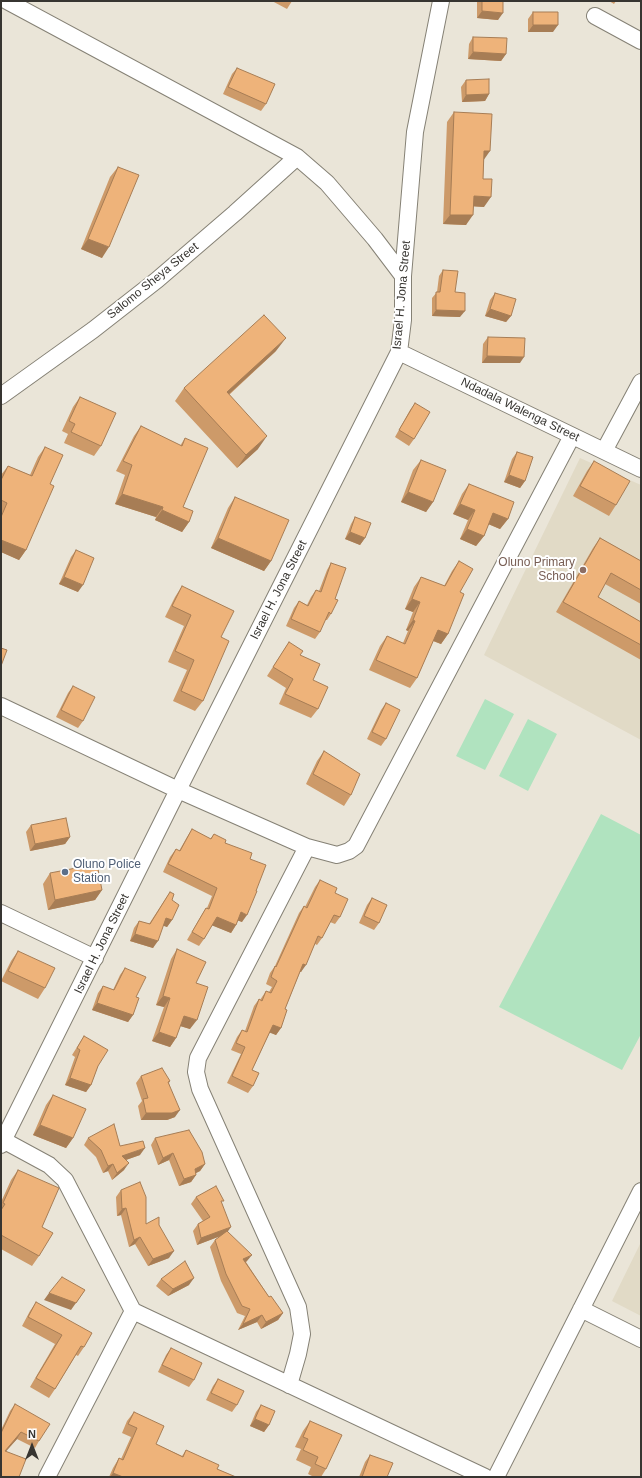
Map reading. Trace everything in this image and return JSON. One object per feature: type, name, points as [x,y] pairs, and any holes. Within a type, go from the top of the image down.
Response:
[{"type":"street","points":[[7,1],[297,156],[327,183],[375,239],[403,276]]},
{"type":"street","name":"Israel H. Jona Street","points":[[2,1142],[399,352],[403,320],[403,276],[415,132],[436,3]]},
{"type":"street","points":[[595,16],[641,40]]},
{"type":"street","name":"Salomo Sheya Street","points":[[1,396],[93,330],[157,280],[297,156]]},
{"type":"street","name":"Ndadala Walenga Street","points":[[399,352],[641,469]]},
{"type":"street","points":[[604,451],[641,382]]},
{"type":"street","points":[[1,706],[178,790],[306,847],[337,855],[349,851],[356,846],[572,436]]},
{"type":"street","points":[[289,1385],[302,1334],[298,1307],[200,1089],[196,1072],[198,1058],[306,847]]},
{"type":"street","points":[[1,913],[95,958]]},
{"type":"street","points":[[2,1142],[49,1165],[66,1180],[133,1311],[485,1477]]},
{"type":"street","points":[[496,1477],[641,1191]]},
{"type":"street","points":[[581,1309],[641,1339]]},
{"type":"street","points":[[47,1477],[133,1311]]},
{"type":"shaded area","name":"Oluno Primary School","points":[[580,458],[641,485],[641,740],[484,655]]},
{"type":"shaded area","points":[[641,1242],[641,1316],[612,1301]]},
{"type":"green space","points":[[485,699],[514,714],[485,770],[456,756]]},
{"type":"green space","points":[[528,719],[557,734],[528,791],[499,776]]},
{"type":"green space","points":[[601,814],[641,835],[641,1034],[622,1070],[499,1007]]},
{"type":"building","points":[[482,1],[503,1],[503,13],[482,11]]},
{"type":"building","points":[[533,12],[558,12],[558,25],[533,25]]},
{"type":"building","points":[[473,37],[507,38],[506,54],[473,52]]},
{"type":"building","points":[[237,68],[275,84],[266,104],[228,87]]},
{"type":"building","points":[[489,79],[489,94],[466,95],[466,80]]},
{"type":"building","points":[[454,112],[492,114],[490,151],[484,151],[483,179],[492,179],[491,197],[474,196],[473,215],[450,215]]},
{"type":"building","points":[[118,167],[139,175],[109,247],[88,239]]},
{"type":"building","points":[[443,270],[458,271],[455,292],[465,293],[465,311],[436,310],[436,292],[440,292]]},
{"type":"building","points":[[495,293],[516,299],[511,316],[490,309]]},
{"type":"building","points":[[264,315],[286,338],[227,392],[267,436],[246,455],[184,388]]},
{"type":"building","points":[[488,337],[525,338],[524,357],[487,356]]},
{"type":"building","points":[[80,397],[116,413],[101,446],[71,432],[75,424],[69,421]]},
{"type":"building","points":[[415,403],[430,412],[414,439],[399,430]]},
{"type":"building","points":[[141,426],[182,446],[185,438],[208,448],[183,507],[193,511],[189,522],[162,510],[163,507],[122,494],[132,465],[123,461]]},
{"type":"building","points":[[45,447],[63,455],[50,484],[54,486],[26,550],[1,540],[1,517],[7,503],[1,500],[1,480],[8,466],[32,476]]},
{"type":"building","points":[[517,452],[533,457],[525,481],[509,475]]},
{"type":"building","points":[[421,460],[446,470],[433,502],[408,492]]},
{"type":"building","points":[[594,461],[630,481],[616,505],[580,486]]},
{"type":"building","points":[[469,484],[514,502],[508,519],[493,513],[484,536],[467,529],[475,510],[460,504]]},
{"type":"building","points":[[235,497],[289,520],[271,561],[218,538]]},
{"type":"building","points":[[355,517],[371,523],[365,538],[350,532]]},
{"type":"building","points":[[600,538],[641,561],[641,590],[611,573],[598,597],[641,622],[641,645],[563,602]]},
{"type":"building","points":[[76,550],[94,558],[83,585],[64,577]]},
{"type":"building","points":[[459,561],[473,569],[460,592],[464,594],[448,634],[438,630],[417,678],[376,660],[387,636],[405,644],[415,621],[413,620],[420,602],[412,599],[421,577],[445,586]]},
{"type":"building","points":[[331,563],[346,568],[335,599],[338,600],[331,614],[329,612],[320,632],[291,619],[299,601],[308,606],[316,590],[321,592]]},
{"type":"building","points":[[182,586],[234,611],[221,637],[229,641],[203,701],[181,691],[194,660],[175,651],[191,615],[172,606]]},
{"type":"building","points":[[289,642],[303,651],[300,655],[320,664],[313,680],[328,687],[318,709],[285,694],[293,679],[273,667]]},
{"type":"building","points":[[1,648],[7,650],[1,666]]},
{"type":"building","points":[[73,686],[95,697],[83,721],[61,710]]},
{"type":"building","points":[[386,703],[400,710],[386,739],[372,732]]},
{"type":"building","points":[[324,751],[360,774],[351,795],[313,774]]},
{"type":"building","points":[[66,818],[70,837],[35,844],[31,825]]},
{"type":"building","points":[[192,829],[211,839],[214,834],[226,840],[225,843],[252,853],[250,859],[266,865],[247,915],[241,912],[236,925],[217,917],[204,939],[192,932],[206,908],[209,909],[217,888],[168,864],[176,849],[180,851]]},
{"type":"building","points":[[97,864],[102,890],[55,900],[50,873]]},
{"type":"building","points":[[320,880],[337,888],[335,893],[348,899],[340,917],[334,915],[322,938],[318,936],[306,965],[303,964],[285,1009],[287,1010],[281,1028],[273,1025],[252,1070],[259,1073],[253,1086],[232,1076],[245,1047],[236,1043],[242,1030],[247,1032],[259,999],[262,1001],[266,991],[271,993],[277,981],[271,977],[275,966],[276,967],[304,906],[307,908]]},
{"type":"building","points":[[170,892],[174,894],[172,900],[179,905],[172,920],[166,918],[158,941],[135,934],[139,921],[150,924]]},
{"type":"building","points":[[372,898],[387,905],[379,923],[364,916]]},
{"type":"building","points":[[177,949],[206,962],[196,983],[208,987],[197,1020],[184,1016],[176,1038],[159,1032],[170,998],[163,996]]},
{"type":"building","points":[[18,951],[55,968],[45,988],[8,971]]},
{"type":"building","points":[[125,968],[146,977],[136,997],[139,998],[133,1015],[97,1003],[103,986],[114,990]]},
{"type":"building","points":[[84,1036],[108,1050],[98,1066],[91,1085],[70,1078],[80,1050],[77,1048]]},
{"type":"building","points":[[162,1068],[170,1081],[168,1082],[180,1110],[172,1113],[146,1113],[143,1099],[148,1098],[141,1076]]},
{"type":"building","points":[[53,1095],[86,1109],[73,1138],[40,1125]]},
{"type":"building","points":[[114,1124],[120,1146],[143,1141],[145,1148],[122,1156],[129,1163],[117,1173],[113,1164],[108,1166],[101,1150],[88,1138]]},
{"type":"building","points":[[189,1130],[202,1152],[205,1164],[195,1169],[196,1175],[184,1179],[173,1153],[163,1158],[155,1138]]},
{"type":"building","points":[[18,1170],[59,1188],[42,1227],[53,1233],[39,1256],[1,1235],[1,1210],[5,1204],[3,1203]]},
{"type":"building","points":[[140,1182],[146,1197],[146,1224],[159,1217],[159,1225],[174,1251],[153,1259],[140,1237],[134,1240],[126,1208],[122,1209],[121,1190]]},
{"type":"building","points":[[216,1186],[224,1201],[221,1201],[231,1227],[201,1238],[198,1224],[210,1217],[196,1197]]},
{"type":"building","points":[[227,1231],[252,1255],[243,1259],[269,1297],[271,1296],[283,1313],[266,1322],[262,1315],[243,1324],[250,1309],[242,1306],[226,1274],[215,1240]]},
{"type":"building","points":[[185,1261],[194,1278],[173,1289],[161,1279]]},
{"type":"building","points":[[62,1277],[85,1290],[76,1303],[49,1293]]},
{"type":"building","points":[[36,1302],[92,1333],[84,1347],[81,1346],[55,1389],[36,1378],[62,1335],[28,1317]]},
{"type":"building","points":[[171,1348],[202,1363],[194,1380],[162,1365]]},
{"type":"building","points":[[218,1379],[244,1391],[237,1405],[211,1393]]},
{"type":"building","points":[[15,1404],[50,1424],[39,1441],[21,1432],[5,1451],[26,1459],[19,1477],[1,1477],[1,1433]]},
{"type":"building","points":[[261,1405],[275,1411],[269,1425],[255,1419]]},
{"type":"building","points":[[134,1412],[164,1426],[156,1444],[183,1457],[186,1450],[219,1465],[217,1469],[236,1477],[123,1477],[113,1473],[119,1458],[123,1460],[137,1428],[128,1424]]},
{"type":"building","points":[[310,1421],[342,1435],[326,1469],[315,1464],[318,1457],[303,1450],[308,1439],[303,1437]]},
{"type":"building","points":[[370,1455],[393,1463],[387,1477],[362,1477]]},
{"type":"place","name":"Oluno Primary School","points":[[583,570]]},
{"type":"place","name":"Oluno Police Station","points":[[65,872]]}]
